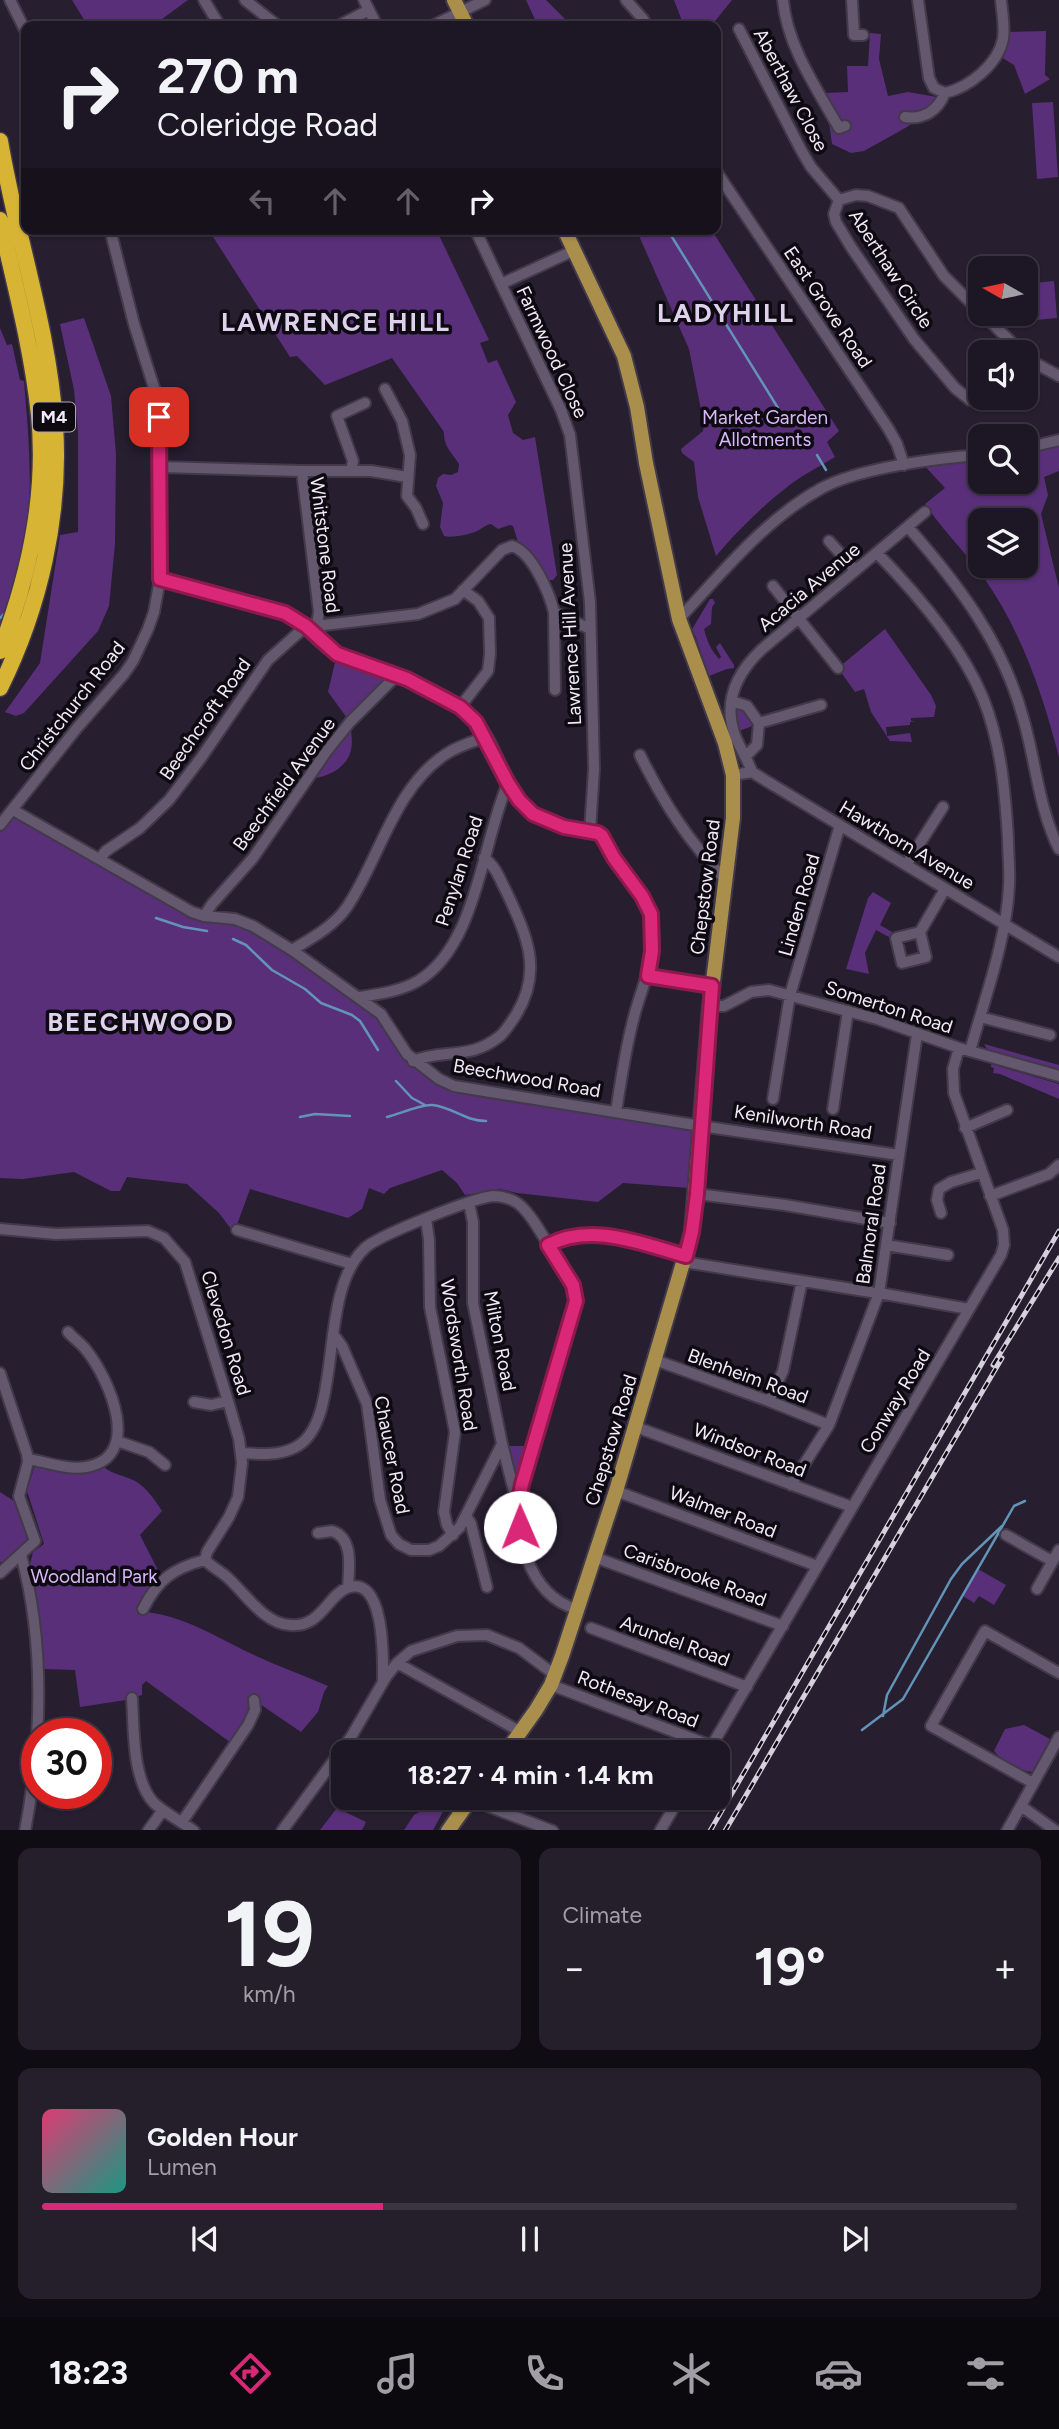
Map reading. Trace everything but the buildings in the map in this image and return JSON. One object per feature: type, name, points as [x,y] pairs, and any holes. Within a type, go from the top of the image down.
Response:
[{"type":"highway","name":"M4","points":[[0,141],[48,366],[55,423],[56,463],[54,503],[40,578],[27,625],[0,688]]},
{"type":"highway","name":"M4","points":[[0,220],[30,359],[39,416],[40,455],[39,499],[25,580],[0,651]]},
{"type":"main road","name":"Chepstow Road","points":[[515,1740],[553,1680],[578,1609],[636,1427],[692,1232],[710,1006],[733,818],[733,775],[725,743],[679,619],[637,407],[624,356],[568,235]]},
{"type":"main road","points":[[450,1830],[470,1810]]},
{"type":"street","points":[[10,0],[21,21]]},
{"type":"street","points":[[204,0],[217,21]]},
{"type":"street","points":[[245,0],[272,21]]},
{"type":"street","points":[[438,21],[457,6],[485,0]]},
{"type":"street","points":[[626,0],[644,21]]},
{"type":"street","points":[[783,0],[786,23],[795,45],[839,128],[845,125]]},
{"type":"street","points":[[852,0],[854,36],[863,35]]},
{"type":"street","points":[[918,0],[929,78],[934,88],[945,93]]},
{"type":"street","points":[[905,117],[918,118],[928,114],[938,105],[945,93],[971,80],[996,57],[1004,33],[1000,0]]},
{"type":"street","points":[[345,21],[367,5],[375,21]]},
{"type":"street","name":"Aberthaw Close","points":[[739,29],[811,167],[839,201]]},
{"type":"street","name":"East Grove Road","points":[[721,178],[888,428],[904,465]]},
{"type":"street","name":"Aberthaw Circle","points":[[968,299],[944,276],[899,208],[868,196],[846,197],[839,201],[834,214],[846,239],[914,339],[955,388],[968,398]]},
{"type":"street","name":"Christchurch Road","points":[[0,825],[133,661],[154,612],[160,579],[159,417],[156,394],[134,324],[112,235]]},
{"type":"street","name":"Farmwood Close","points":[[478,235],[561,410],[570,435]]},
{"type":"street","name":"Farmwood Close","points":[[501,285],[575,250]]},
{"type":"street","name":"Aberthaw Circle","points":[[995,326],[1009,340]]},
{"type":"street","points":[[1038,365],[1059,376]]},
{"type":"street","points":[[385,389],[402,421],[410,455],[407,496],[423,524]]},
{"type":"street","points":[[351,471],[354,461],[337,416],[365,403]]},
{"type":"street","name":"Lawrence Hill Avenue","points":[[570,435],[590,601],[594,768],[590,831]]},
{"type":"street","points":[[1038,445],[1059,440]]},
{"type":"street","points":[[679,619],[764,531],[823,487],[876,471],[968,456]]},
{"type":"street","name":"Whitstone Road","points":[[161,467],[302,471],[319,612],[311,627]]},
{"type":"street","points":[[302,471],[371,471],[407,477]]},
{"type":"street","name":"Acacia Avenue","points":[[732,701],[740,672],[761,650],[925,512]]},
{"type":"street","points":[[908,527],[974,609],[1005,664],[1024,720],[1048,826],[1059,849]]},
{"type":"street","points":[[830,541],[855,570]]},
{"type":"street","points":[[311,627],[418,614],[455,600],[502,550],[517,548],[528,558],[542,580],[554,612],[555,690]]},
{"type":"street","name":"Conway Road","points":[[715,1740],[1001,1255],[1004,1245],[1003,1230],[954,1093],[953,1069],[980,1017],[1004,923],[1010,887],[1005,787],[997,741],[982,697],[960,656],[910,586],[877,553]]},
{"type":"street","points":[[160,579],[285,613],[311,627],[337,654],[396,676],[460,707],[476,722],[508,783],[519,800],[533,814],[564,827],[602,836],[651,914],[652,951],[648,976],[635,1011],[616,1112]]},
{"type":"street","points":[[773,586],[838,667]]},
{"type":"street","points":[[460,707],[488,671],[491,654],[489,618],[478,601],[463,590]]},
{"type":"street","points":[[554,612],[590,629]]},
{"type":"street","name":"Beechcroft Road","points":[[100,858],[139,828],[169,800],[268,660],[311,627]]},
{"type":"street","name":"Beechfield Avenue","points":[[204,916],[253,858],[350,722],[396,676]]},
{"type":"street","points":[[733,775],[752,772],[733,729],[732,701],[747,706],[759,723],[757,745],[746,756]]},
{"type":"street","points":[[759,723],[821,705]]},
{"type":"street","points":[[292,950],[327,928],[347,908],[400,806],[434,763],[459,747],[486,737]]},
{"type":"street","points":[[640,755],[670,812],[702,855],[727,881]]},
{"type":"street","name":"Hawthorn Avenue","points":[[752,772],[1059,957]]},
{"type":"street","name":"Penylan Road","points":[[360,997],[385,993],[418,981],[443,960],[458,936],[466,915],[498,805],[508,783]]},
{"type":"street","points":[[906,865],[943,807]]},
{"type":"street","name":"Beechwood Road","points":[[13,810],[192,912],[235,919],[253,926],[292,950],[382,1014],[401,1047],[414,1061],[454,1086],[701,1126]]},
{"type":"street","name":"Linden Road","points":[[773,1099],[790,995],[840,825]]},
{"type":"street","points":[[414,1061],[425,1056],[466,1053],[489,1043],[502,1035],[527,992],[531,962],[525,936],[495,870],[484,858]]},
{"type":"street","points":[[920,932],[945,889]]},
{"type":"street","points":[[648,976],[712,986]]},
{"type":"street","name":"Somerton Road","points":[[710,1006],[724,1006],[751,992],[769,990],[848,1011],[965,1050],[1059,1076]]},
{"type":"street","points":[[833,1109],[848,1011]]},
{"type":"street","points":[[980,1017],[1050,1035]]},
{"type":"street","name":"Balmoral Road","points":[[791,1485],[829,1425],[875,1293],[890,1223],[917,1034]]},
{"type":"street","points":[[965,1128],[1007,1110]]},
{"type":"street","name":"Kenilworth Road","points":[[701,1126],[899,1155]]},
{"type":"street","points":[[990,1196],[1049,1174],[1059,1165]]},
{"type":"street","points":[[941,1213],[937,1200],[939,1189],[951,1182],[981,1173]]},
{"type":"street","points":[[697,1194],[785,1205],[890,1223]]},
{"type":"street","points":[[241,1453],[281,1453],[295,1448],[309,1435],[320,1412],[342,1286],[352,1264],[362,1251],[373,1242],[426,1219],[495,1196],[514,1201],[522,1207],[573,1285],[576,1301],[522,1484],[518,1506]]},
{"type":"street","name":"Milton Road","points":[[469,1203],[473,1222],[473,1303],[502,1444],[518,1506],[522,1536],[542,1586],[557,1600],[578,1609]]},
{"type":"street","name":"Wordsworth Road","points":[[426,1219],[429,1240],[429,1296],[455,1433],[444,1512],[453,1535]]},
{"type":"street","name":"Clevedon Road","points":[[0,1229],[56,1234],[144,1230],[161,1236],[178,1252],[189,1269],[241,1453],[242,1472],[238,1497],[229,1517],[208,1549],[205,1560]]},
{"type":"street","points":[[237,1230],[352,1264]]},
{"type":"street","points":[[548,1245],[574,1237],[610,1236],[685,1259],[969,1309]]},
{"type":"street","points":[[886,1245],[948,1255]]},
{"type":"street","points":[[769,1401],[783,1371],[802,1281]]},
{"type":"street","points":[[28,1460],[72,1468],[89,1466],[104,1459],[117,1441],[113,1397],[87,1351],[68,1332]]},
{"type":"street","name":"Chaucer Road","points":[[333,1334],[342,1346],[367,1404],[380,1500],[391,1535],[402,1546],[422,1551],[439,1546],[453,1535],[467,1516]]},
{"type":"street","name":"Blenheim Road","points":[[655,1360],[829,1425]]},
{"type":"street","points":[[0,1373],[28,1460],[19,1496],[35,1542],[0,1573]]},
{"type":"street","points":[[194,1402],[212,1405],[228,1401]]},
{"type":"street","name":"Windsor Road","points":[[636,1427],[852,1507]]},
{"type":"street","points":[[117,1441],[149,1452],[165,1465]]},
{"type":"street","points":[[486,1587],[467,1516],[502,1444]]},
{"type":"street","name":"Walmer Road","points":[[616,1491],[817,1566]]},
{"type":"street","points":[[143,1609],[158,1586],[173,1572],[183,1566],[205,1560],[267,1616],[288,1625],[300,1625],[314,1618],[348,1587],[349,1555],[344,1539],[336,1532],[318,1532]]},
{"type":"street","points":[[1006,1535],[1052,1561]]},
{"type":"street","points":[[1037,1589],[1059,1550]]},
{"type":"street","points":[[21,1555],[33,1615],[37,1682],[34,1781],[25,1830]]},
{"type":"street","name":"Carisbrooke Road","points":[[594,1557],[783,1626]]},
{"type":"street","points":[[348,1587],[363,1590],[371,1597],[376,1608],[382,1633],[383,1682]]},
{"type":"street","name":"Arundel Road","points":[[591,1628],[747,1686]]},
{"type":"street","points":[[1033,1783],[931,1726],[985,1631],[1059,1673]]},
{"type":"street","name":"Rothesay Road","points":[[397,1663],[422,1646],[457,1636],[479,1634],[512,1644],[553,1680],[690,1740]]},
{"type":"street","points":[[282,1830],[351,1737],[397,1663],[519,1735],[522,1740]]},
{"type":"street","points":[[132,1698],[142,1782],[150,1798],[194,1830]]},
{"type":"street","points":[[182,1822],[248,1725],[254,1710],[254,1700]]},
{"type":"street","points":[[1007,1830],[1059,1737]]},
{"type":"street","points":[[1021,1806],[1056,1830]]},
{"type":"street","points":[[148,1830],[163,1810]]},
{"type":"street","points":[[502,1810],[553,1830]]},
{"type":"street","points":[[660,1830],[673,1810]]},
{"type":"green space","points":[[72,0],[188,0],[162,19],[163,21],[85,21]]},
{"type":"green space","points":[[526,0],[546,0],[568,21],[536,21]]},
{"type":"green space","points":[[674,0],[732,0],[715,21],[682,21]]},
{"type":"green space","points":[[1046,31],[1045,75],[1050,79],[1025,94],[1014,65],[1001,57],[1007,32]]},
{"type":"green space","points":[[870,33],[881,34],[879,59],[888,96],[908,92],[937,97],[930,110],[907,127],[864,151],[851,153],[832,144],[825,93],[848,92],[847,66],[868,66]]},
{"type":"green space","points":[[1053,102],[1058,177],[1037,179],[1032,103]]},
{"type":"green space","points":[[212,235],[439,235],[489,340],[480,343],[488,363],[497,360],[516,402],[508,415],[513,433],[523,440],[535,437],[557,575],[553,580],[547,580],[518,542],[513,526],[498,529],[491,524],[467,534],[444,536],[440,527],[443,503],[436,486],[438,478],[443,474],[458,472],[459,464],[446,445],[444,432],[392,358],[325,385],[297,356],[290,357]]},
{"type":"green space","name":"Market Garden Allotments","points":[[639,235],[715,235],[839,431],[827,442],[835,457],[778,494],[745,524],[716,556],[698,497],[694,462],[682,453],[681,449],[703,431],[704,425],[689,349]]},
{"type":"green space","points":[[1054,281],[1057,318],[1038,320],[1038,283]]},
{"type":"green space","points":[[84,318],[111,396],[116,454],[115,544],[109,606],[98,631],[24,713],[16,716],[5,712],[40,663],[60,535],[78,532],[78,433],[74,390],[60,324]]},
{"type":"green space","points":[[0,328],[7,345],[12,344],[20,380],[24,381],[30,495],[22,563],[0,635]]},
{"type":"green space","points":[[1059,442],[1059,471],[1044,477],[1048,495],[1041,514],[1059,588],[1059,757],[1029,662],[1008,618],[984,578],[1038,578],[1038,508],[968,508],[968,558],[925,504],[945,488],[921,462],[968,456],[968,494],[1038,494],[1038,446]]},
{"type":"green space","points":[[710,599],[715,603],[712,607],[711,624],[704,629],[706,637],[719,659],[721,657],[716,647],[720,643],[734,668],[709,676],[695,635],[691,631]]},
{"type":"green space","points":[[885,629],[936,706],[934,717],[911,718],[911,721],[915,722],[910,722],[910,725],[886,727],[887,736],[910,733],[912,742],[890,741],[871,712],[864,689],[855,692],[838,668]]},
{"type":"green space","points":[[337,654],[396,676],[350,722],[328,692]]},
{"type":"green space","points":[[735,707],[745,710],[755,725],[739,731]]},
{"type":"green space","points":[[350,722],[352,747],[349,757],[340,767],[328,774],[308,779]]},
{"type":"green space","points":[[13,810],[192,912],[235,919],[360,997],[401,1047],[439,1079],[701,1126],[689,1188],[623,1183],[598,1202],[500,1189],[465,1195],[457,1183],[442,1170],[390,1188],[384,1194],[369,1188],[362,1209],[348,1218],[250,1189],[234,1233],[219,1213],[187,1184],[127,1177],[120,1191],[111,1191],[74,1172],[23,1179],[0,1178],[0,825]]},
{"type":"green space","points":[[873,892],[891,903],[880,925],[892,932],[889,937],[876,930],[865,953],[869,974],[846,969],[868,898]]},
{"type":"green space","points":[[984,1044],[1059,1065],[1059,1073],[989,1052]]},
{"type":"green space","points":[[991,1064],[1059,1084],[1059,1099],[993,1073]]},
{"type":"green space","points":[[502,1446],[533,1446],[519,1495]]},
{"type":"green space","name":"Woodland Park","points":[[38,1465],[80,1472],[104,1467],[135,1481],[147,1490],[162,1511],[140,1535],[163,1580],[146,1612],[187,1623],[328,1686],[318,1712],[301,1732],[254,1700],[234,1745],[146,1681],[142,1685],[142,1695],[80,1707],[75,1670],[43,1669],[41,1625],[30,1564],[33,1552],[44,1544],[27,1491],[34,1468]]},
{"type":"green space","points":[[0,1492],[14,1501],[27,1535],[27,1539],[3,1563],[0,1562]]},
{"type":"green space","points":[[978,1569],[1006,1585],[994,1605],[979,1596],[974,1603],[963,1596]]},
{"type":"green space","points":[[1024,1725],[1050,1739],[1032,1772],[1011,1764],[994,1751],[1005,1729]]},
{"type":"green space","points":[[335,1810],[366,1822],[362,1830],[320,1830]]},
{"type":"green space","points":[[423,1810],[444,1810],[433,1830],[404,1830],[414,1815]]},
{"type":"waterway","points":[[671,235],[778,408]]},
{"type":"waterway","points":[[817,455],[826,470]]},
{"type":"waterway","points":[[0,618],[4,614]]},
{"type":"waterway","points":[[156,918],[207,931]]},
{"type":"waterway","points":[[233,939],[246,945],[272,970],[305,989],[321,1003],[360,1021],[378,1050]]},
{"type":"waterway","points":[[396,1081],[412,1098],[425,1105]]},
{"type":"waterway","points":[[387,1117],[432,1105],[471,1119],[486,1121]]},
{"type":"waterway","points":[[300,1117],[315,1114],[350,1116]]},
{"type":"waterway","points":[[862,1730],[903,1699],[1014,1506],[1025,1501]]},
{"type":"waterway","points":[[883,1716],[887,1695],[951,1579],[962,1564],[1002,1526]]},
{"type":"railway","points":[[711,1830],[1059,1231]]},
{"type":"railway","points":[[993,1365],[1059,1258]]},
{"type":"railway","points":[[726,1830],[1002,1358]]},
{"type":"district","name":"LADYHILL","points":[[726,313]]},
{"type":"district","name":"LAWRENCE HILL","points":[[336,322]]},
{"type":"district","name":"BEECHWOOD","points":[[141,1022]]},
{"type":"route","points":[[159,417],[160,579],[285,613],[306,626],[337,654],[407,679],[460,707],[476,722],[508,783],[519,800],[533,814],[564,827],[602,836],[651,914],[653,932],[648,976],[712,986],[697,1194],[686,1256],[602,1235],[574,1237],[548,1245],[573,1285],[576,1301],[519,1494],[520,1527]]}]
